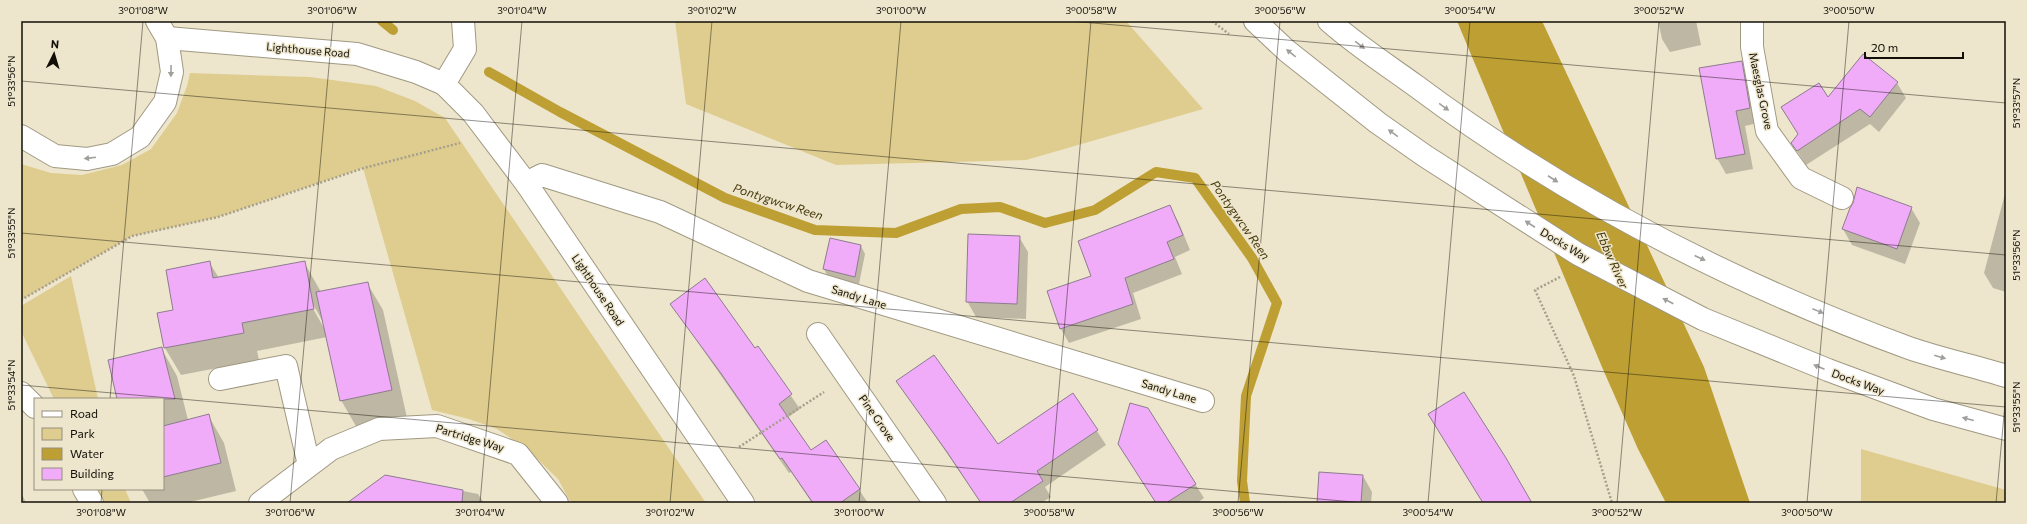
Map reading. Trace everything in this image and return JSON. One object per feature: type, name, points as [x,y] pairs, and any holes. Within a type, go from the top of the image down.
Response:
[{"type":"main road","points":[[444,84],[465,49],[463,21]]},
{"type":"main road","name":"Docks Way","points":[[1255,21],[1293,55],[1378,123],[1425,156],[1578,254],[1703,318],[1828,370],[1926,407],[2006,429]]},
{"type":"main road","points":[[1329,21],[1449,111],[1568,188],[1664,241],[1778,296],[1911,348],[2006,376]]},
{"type":"main road","name":"Maesglas Grove","points":[[1752,21],[1752,47],[1767,131],[1801,178],[1842,198]]},
{"type":"main road","name":"Lighthouse Road","points":[[21,136],[55,156],[87,159],[112,154],[140,137],[165,102],[172,72],[162,30],[357,54],[416,72],[444,84],[491,135],[526,183],[742,503]]},
{"type":"main road","name":"Sandy Lane","points":[[526,183],[542,175],[660,212],[808,281],[1203,401]]},
{"type":"main road","name":"Pine Grove","points":[[818,334],[935,503]]},
{"type":"main road","points":[[220,379],[286,366],[309,465]]},
{"type":"main road","points":[[21,393],[34,406]]},
{"type":"main road","name":"Partridge Way","points":[[260,503],[331,449],[378,429],[437,426],[518,454],[557,503]]},
{"type":"main road","points":[[85,490],[92,503]]},
{"type":"path","points":[[21,300],[132,236],[218,217],[364,168],[491,135]]},
{"type":"path","points":[[1560,278],[1535,290],[1574,376],[1612,503]]},
{"type":"path","points":[[715,462],[848,376]]},
{"type":"green space","points":[[675,21],[1126,21],[1203,109],[1026,160],[836,165],[686,104]]},
{"type":"green space","points":[[190,73],[310,77],[376,86],[415,101],[445,118],[706,503],[571,503],[558,479],[526,448],[497,429],[469,419],[432,410],[363,168],[218,217],[132,236],[21,300],[21,164],[51,173],[82,175],[122,165],[151,149],[177,113]]},
{"type":"green space","points":[[71,276],[98,398],[54,398],[21,331],[21,306]]},
{"type":"green space","points":[[1861,449],[2006,490],[2006,503],[1861,503]]},
{"type":"green space","points":[[98,490],[125,490],[131,503],[105,503]]},
{"type":"water","name":"Ebbw River","points":[[1457,21],[1542,21],[1704,367],[1750,503],[1666,503],[1638,449],[1602,367]]},
{"type":"building","points":[[1863,54],[1898,82],[1870,117],[1860,109],[1797,151],[1791,143],[1798,134],[1781,107],[1819,83],[1828,97]]},
{"type":"building","points":[[1742,61],[1750,108],[1736,111],[1745,154],[1716,159],[1699,68]]},
{"type":"building","points":[[1857,187],[1912,207],[1897,249],[1842,229],[1853,203]]},
{"type":"building","points":[[1170,205],[1183,235],[1167,242],[1174,259],[1125,278],[1133,304],[1060,329],[1047,291],[1091,276],[1078,241]]},
{"type":"building","points":[[968,234],[1020,236],[1017,304],[966,302]]},
{"type":"building","points":[[830,238],[861,245],[855,277],[823,269]]},
{"type":"building","points":[[210,261],[213,278],[305,261],[314,309],[242,323],[244,333],[164,348],[157,313],[173,310],[166,270]]},
{"type":"building","points":[[705,278],[755,348],[758,346],[792,394],[779,404],[811,450],[826,440],[860,489],[840,503],[813,503],[670,304]]},
{"type":"building","points":[[368,282],[392,390],[340,401],[316,292]]},
{"type":"building","points":[[162,347],[175,399],[117,398],[108,360]]},
{"type":"building","points":[[934,355],[998,444],[1073,393],[1098,430],[1037,471],[1043,481],[1010,503],[981,503],[947,452],[896,381]]},
{"type":"building","points":[[1464,392],[1506,458],[1532,503],[1483,503],[1428,414]]},
{"type":"building","points":[[1130,403],[1148,408],[1196,484],[1166,503],[1156,503],[1118,444]]},
{"type":"building","points":[[209,414],[221,463],[164,477],[164,426]]},
{"type":"building","points":[[1319,472],[1363,475],[1361,503],[1317,503]]},
{"type":"building","points":[[385,475],[463,490],[462,503],[347,503]]},
{"type":"waterway","name":"Pontygwcw Reen","points":[[382,21],[393,30]]},
{"type":"waterway","name":"Pontygwcw Reen","points":[[489,72],[560,112],[725,198],[815,230],[896,233],[961,209],[1000,207],[1045,223],[1095,210],[1156,172],[1195,178],[1252,258],[1277,303],[1246,396],[1242,481],[1245,503]]}]
